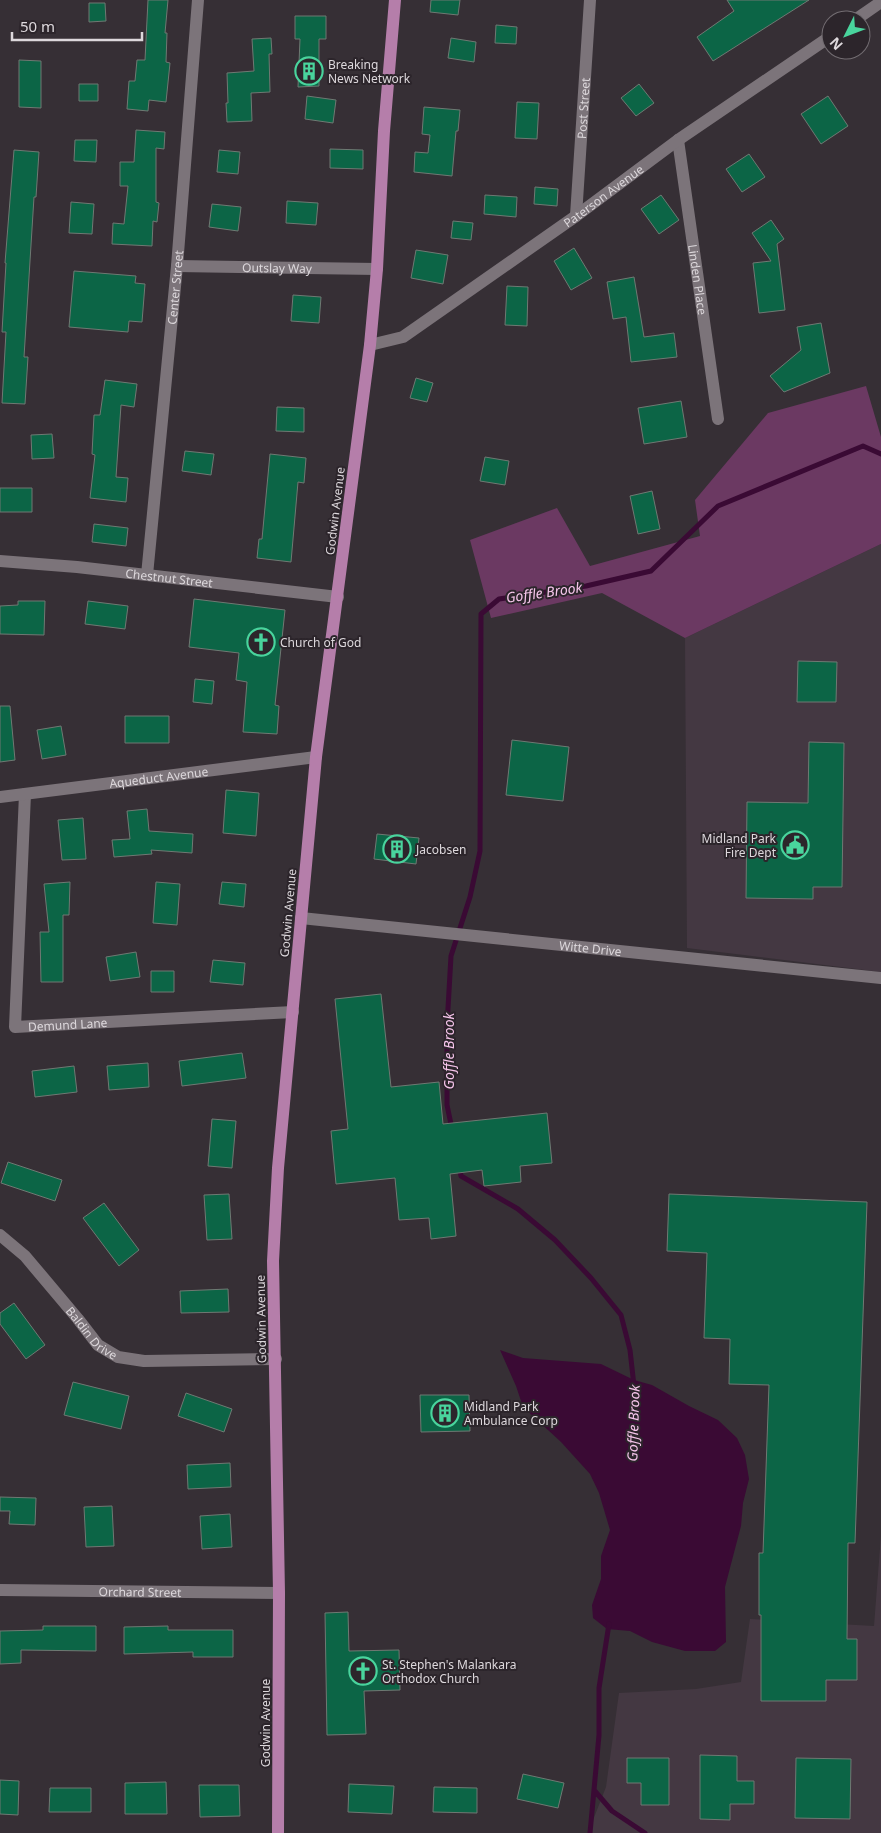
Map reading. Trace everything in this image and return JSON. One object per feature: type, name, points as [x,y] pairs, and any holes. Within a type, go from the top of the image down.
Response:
[{"type":"main road","name":"Godwin Avenue","points":[[278,1833],[279,1593],[274,1242],[278,1168],[316,757],[370,345],[377,269],[384,131],[395,0]]},
{"type":"street","name":"Center Street","points":[[147,575],[178,266],[198,0]]},
{"type":"street","name":"Post Street","points":[[576,216],[590,0]]},
{"type":"street","points":[[869,10],[881,2]]},
{"type":"street","name":"Paterson Avenue","points":[[370,345],[403,337],[576,216],[678,140],[821,43]]},
{"type":"street","name":"Linden Place","points":[[678,140],[718,419]]},
{"type":"street","name":"Outslay Way","points":[[178,266],[377,269]]},
{"type":"street","name":"Chestnut Street","points":[[0,561],[38,563],[338,597]]},
{"type":"street","name":"Aqueduct Avenue","points":[[0,797],[316,757]]},
{"type":"street","name":"Demund Lane","points":[[25,794],[15,1026],[292,1012]]},
{"type":"street","name":"Witte Drive","points":[[302,918],[881,978]]},
{"type":"street","name":"Baldin Drive","points":[[0,1235],[25,1256],[98,1344],[118,1357],[144,1361],[276,1359]]},
{"type":"street","name":"Orchard Street","points":[[0,1590],[279,1593]]},
{"type":"shaded area","points":[[866,386],[881,437],[881,544],[685,638],[602,593],[491,618],[470,540],[557,508],[590,566],[700,536],[695,500],[768,413]]},
{"type":"shaded area","points":[[881,544],[881,972],[687,948],[685,638]]},
{"type":"shaded area","points":[[881,1535],[881,1833],[588,1833],[606,1787],[619,1693],[696,1689],[741,1682],[750,1619],[874,1626]]},
{"type":"water","points":[[500,1350],[523,1358],[601,1364],[634,1380],[652,1385],[718,1420],[737,1438],[745,1455],[749,1479],[743,1503],[741,1526],[725,1587],[726,1642],[715,1651],[685,1651],[652,1642],[630,1631],[607,1629],[593,1618],[592,1605],[601,1579],[601,1556],[610,1530],[599,1493],[590,1474],[561,1442],[523,1407]]},
{"type":"building","points":[[148,0],[168,0],[165,33],[167,33],[166,62],[170,63],[166,102],[149,100],[148,111],[127,109],[129,81],[135,81],[137,60],[145,60]]},
{"type":"building","points":[[431,0],[460,0],[458,15],[430,12]]},
{"type":"building","points":[[727,0],[809,0],[713,61],[697,37],[734,11]]},
{"type":"building","points":[[89,3],[105,3],[106,21],[89,22]]},
{"type":"building","points":[[295,16],[326,16],[326,39],[319,39],[319,86],[298,87],[300,39],[295,39]]},
{"type":"building","points":[[496,25],[517,27],[516,44],[495,43]]},
{"type":"building","points":[[271,38],[272,54],[269,54],[270,92],[251,93],[252,121],[227,122],[227,73],[254,71],[252,39]]},
{"type":"building","points":[[451,38],[476,42],[474,62],[448,58]]},
{"type":"building","points":[[19,60],[41,61],[41,108],[19,107]]},
{"type":"building","points":[[79,84],[98,84],[98,101],[79,101]]},
{"type":"building","points":[[639,84],[654,103],[636,116],[621,98]]},
{"type":"building","points":[[307,96],[336,100],[333,123],[305,119]]},
{"type":"building","points":[[828,96],[848,126],[821,144],[801,114]]},
{"type":"building","points":[[517,102],[539,103],[537,139],[515,138]]},
{"type":"building","points":[[424,107],[460,110],[452,176],[414,172],[415,152],[428,153],[430,135],[422,134]]},
{"type":"building","points":[[136,130],[165,132],[164,149],[156,148],[156,202],[159,203],[157,222],[153,221],[152,246],[112,244],[113,223],[124,224],[128,186],[120,186],[120,162],[134,162]]},
{"type":"building","points":[[75,140],[97,140],[96,162],[74,161]]},
{"type":"building","points":[[330,149],[363,150],[363,169],[330,168]]},
{"type":"building","points":[[14,150],[39,152],[36,197],[34,197],[24,357],[28,357],[25,404],[2,403],[6,332],[2,332],[5,263]]},
{"type":"building","points":[[219,150],[240,152],[238,174],[217,172]]},
{"type":"building","points":[[749,154],[765,177],[742,192],[726,169]]},
{"type":"building","points":[[535,187],[558,189],[557,206],[534,204]]},
{"type":"building","points":[[485,195],[517,197],[516,217],[484,214]]},
{"type":"building","points":[[661,195],[679,220],[659,234],[641,209]]},
{"type":"building","points":[[287,201],[318,203],[316,225],[286,223]]},
{"type":"building","points":[[71,202],[94,204],[92,234],[69,233]]},
{"type":"building","points":[[212,204],[241,207],[238,231],[209,227]]},
{"type":"building","points":[[771,220],[784,239],[777,244],[785,310],[759,313],[753,263],[771,261],[752,233]]},
{"type":"building","points":[[453,221],[473,223],[471,240],[451,238]]},
{"type":"building","points":[[574,248],[592,278],[571,290],[554,261]]},
{"type":"building","points":[[416,250],[448,255],[443,284],[411,278]]},
{"type":"building","points":[[74,271],[136,276],[135,283],[145,284],[142,322],[129,321],[128,332],[69,327]]},
{"type":"building","points":[[634,277],[644,337],[674,333],[677,357],[631,362],[626,317],[613,319],[607,282]]},
{"type":"building","points":[[507,286],[528,287],[527,326],[505,325]]},
{"type":"building","points":[[293,295],[321,297],[319,323],[291,321]]},
{"type":"building","points":[[821,323],[830,373],[784,392],[770,376],[801,350],[797,327]]},
{"type":"building","points":[[416,378],[433,383],[427,402],[410,398]]},
{"type":"building","points":[[105,380],[137,384],[134,407],[121,405],[116,477],[128,478],[126,502],[90,498],[95,455],[92,454],[94,415],[100,415]]},
{"type":"building","points":[[681,401],[687,437],[644,444],[638,408]]},
{"type":"building","points":[[277,407],[304,408],[304,432],[276,431]]},
{"type":"building","points":[[52,434],[54,458],[32,459],[31,435]]},
{"type":"building","points":[[185,451],[214,454],[211,475],[182,471]]},
{"type":"building","points":[[270,454],[306,458],[304,483],[298,482],[291,562],[257,558],[259,539],[262,539]]},
{"type":"building","points":[[485,457],[509,461],[505,485],[480,481]]},
{"type":"building","points":[[0,488],[32,488],[32,512],[0,512]]},
{"type":"building","points":[[652,491],[660,529],[638,534],[630,496]]},
{"type":"building","points":[[94,524],[128,528],[126,546],[92,542]]},
{"type":"building","name":"Church of God","points":[[194,599],[285,610],[275,705],[279,706],[277,734],[243,732],[247,682],[236,680],[239,653],[189,647]]},
{"type":"building","points":[[18,601],[45,601],[44,635],[0,634],[0,606],[18,605]]},
{"type":"building","points":[[88,601],[128,606],[125,629],[85,624]]},
{"type":"building","points":[[798,661],[837,662],[836,702],[797,702]]},
{"type":"building","points":[[195,679],[214,681],[212,704],[193,702]]},
{"type":"building","points":[[0,706],[10,706],[15,760],[0,762]]},
{"type":"building","points":[[125,716],[169,716],[169,743],[125,743]]},
{"type":"building","points":[[61,726],[66,755],[42,759],[37,730]]},
{"type":"building","points":[[512,740],[569,747],[563,801],[506,795]]},
{"type":"building","name":"Midland Park Fire Dept","points":[[809,742],[844,743],[842,887],[813,887],[813,899],[746,898],[747,802],[808,803]]},
{"type":"building","points":[[226,790],[259,793],[256,836],[223,833]]},
{"type":"building","points":[[147,809],[149,831],[193,834],[192,853],[151,850],[152,854],[114,857],[112,840],[130,839],[127,811]]},
{"type":"building","points":[[83,818],[86,859],[62,860],[58,820]]},
{"type":"building","name":"Jacobsen","points":[[377,834],[419,838],[416,864],[374,859]]},
{"type":"building","points":[[70,882],[69,915],[63,915],[63,982],[41,982],[40,932],[49,932],[44,884]]},
{"type":"building","points":[[156,882],[180,884],[177,925],[153,923]]},
{"type":"building","points":[[222,882],[246,884],[244,907],[219,904]]},
{"type":"building","points":[[136,952],[140,977],[110,981],[106,957]]},
{"type":"building","points":[[213,960],[245,963],[243,985],[210,982]]},
{"type":"building","points":[[151,971],[174,971],[174,992],[151,992]]},
{"type":"building","points":[[381,994],[391,1087],[439,1082],[443,1124],[547,1113],[552,1163],[520,1166],[521,1182],[484,1186],[482,1170],[450,1174],[456,1236],[431,1239],[429,1218],[399,1220],[395,1178],[336,1184],[331,1131],[348,1129],[335,999]]},
{"type":"building","points":[[242,1053],[246,1078],[182,1086],[179,1061]]},
{"type":"building","points":[[148,1063],[149,1087],[109,1090],[107,1066]]},
{"type":"building","points":[[74,1066],[77,1092],[35,1097],[32,1071]]},
{"type":"building","points":[[212,1119],[236,1121],[232,1168],[208,1166]]},
{"type":"building","points":[[8,1162],[62,1180],[55,1201],[1,1183]]},
{"type":"building","points":[[229,1194],[232,1239],[207,1240],[204,1195]]},
{"type":"building","points":[[669,1194],[867,1202],[855,1543],[848,1543],[847,1639],[857,1639],[857,1680],[826,1680],[826,1701],[761,1701],[759,1553],[763,1553],[769,1385],[729,1384],[730,1339],[704,1338],[707,1253],[667,1251]]},
{"type":"building","points":[[104,1203],[139,1250],[119,1266],[83,1218]]},
{"type":"building","points":[[228,1289],[229,1312],[181,1313],[180,1291]]},
{"type":"building","points":[[14,1303],[45,1345],[26,1359],[0,1324],[0,1313]]},
{"type":"building","points":[[73,1382],[129,1396],[121,1429],[64,1415]]},
{"type":"building","points":[[186,1393],[232,1409],[224,1432],[178,1416]]},
{"type":"building","name":"Midland Park Ambulance Corp","points":[[420,1395],[469,1395],[470,1431],[421,1432]]},
{"type":"building","points":[[230,1463],[231,1487],[188,1489],[187,1465]]},
{"type":"building","points":[[0,1497],[36,1498],[35,1525],[9,1524],[10,1511],[0,1511]]},
{"type":"building","points":[[112,1506],[114,1546],[86,1547],[84,1507]]},
{"type":"building","points":[[230,1514],[232,1547],[202,1549],[200,1516]]},
{"type":"building","name":"St. Stephen's Malankara Orthodox Church","points":[[348,1612],[349,1651],[399,1650],[400,1690],[364,1691],[366,1734],[327,1735],[325,1613]]},
{"type":"building","points":[[43,1626],[96,1626],[96,1651],[21,1650],[21,1663],[0,1664],[0,1631],[43,1630]]},
{"type":"building","points":[[168,1626],[168,1630],[233,1630],[233,1657],[193,1657],[193,1652],[124,1654],[124,1627]]},
{"type":"building","points":[[700,1755],[737,1756],[737,1781],[754,1781],[754,1804],[730,1804],[730,1820],[700,1819]]},
{"type":"building","points":[[627,1758],[669,1758],[669,1805],[641,1805],[641,1783],[627,1783]]},
{"type":"building","points":[[796,1758],[851,1759],[850,1819],[795,1818]]},
{"type":"building","points":[[523,1774],[564,1783],[558,1808],[517,1799]]},
{"type":"building","points":[[0,1780],[19,1781],[18,1815],[0,1814]]},
{"type":"building","points":[[166,1782],[167,1814],[125,1814],[125,1783]]},
{"type":"building","points":[[349,1784],[394,1786],[392,1814],[348,1812]]},
{"type":"building","points":[[199,1785],[239,1785],[240,1816],[200,1817]]},
{"type":"building","points":[[434,1787],[477,1788],[477,1813],[433,1812]]},
{"type":"building","points":[[50,1788],[91,1788],[91,1812],[49,1812]]},
{"type":"waterway","name":"Goffle Brook","points":[[452,1129],[447,1105],[447,1026],[451,956],[470,897],[480,851],[481,614],[499,599],[586,586],[651,571],[718,506],[863,446],[881,454]]},
{"type":"waterway","name":"Goffle Brook","points":[[459,1166],[461,1176],[518,1209],[555,1240],[591,1278],[621,1315],[630,1350],[634,1386]]},
{"type":"waterway","name":"Goffle Brook","points":[[609,1624],[599,1688],[599,1735],[594,1790],[612,1811],[645,1833]]},
{"type":"waterway","points":[[590,1833],[594,1790]]},
{"type":"place","name":"Breaking News Network","points":[[309,71]]},
{"type":"place","name":"Church of God","points":[[261,642]]},
{"type":"place","name":"Midland Park Fire Dept","points":[[795,845]]},
{"type":"place","name":"Jacobsen","points":[[397,849]]},
{"type":"place","name":"Midland Park Ambulance Corp","points":[[445,1413]]},
{"type":"place","name":"St. Stephen's Malankara Orthodox Church","points":[[363,1671]]}]
